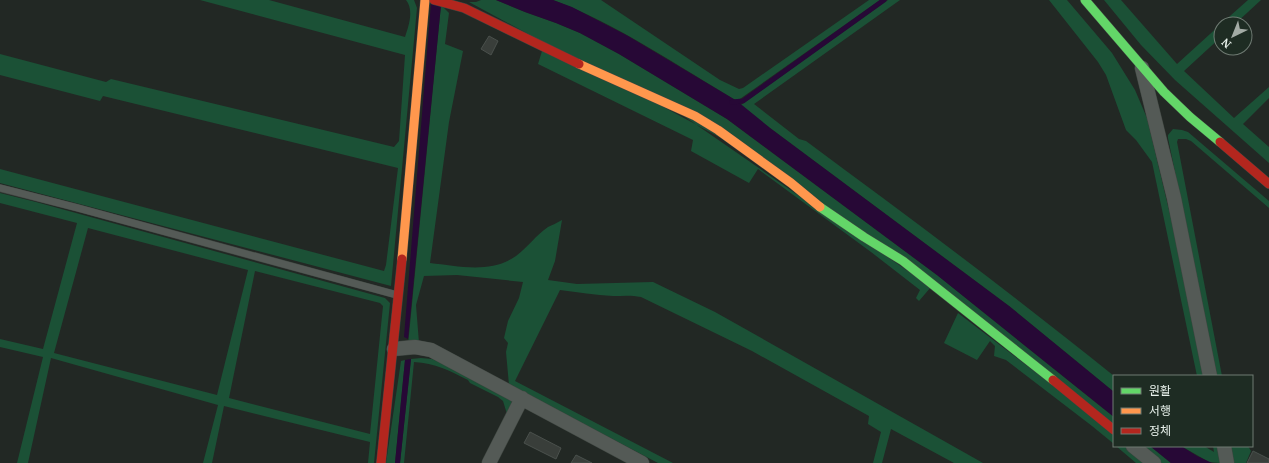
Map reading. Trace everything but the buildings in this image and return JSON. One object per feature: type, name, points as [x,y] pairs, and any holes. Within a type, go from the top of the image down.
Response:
[{"type":"street","points":[[381,463],[400,295],[425,0]]},
{"type":"street","points":[[434,0],[464,8],[554,53],[695,116],[718,130],[791,183],[815,204],[903,261],[1113,429]]},
{"type":"street","points":[[1085,0],[1164,92],[1190,117],[1269,184]]},
{"type":"street","points":[[1142,68],[1174,198],[1210,375]]},
{"type":"street","points":[[394,349],[415,347],[431,350],[522,398],[625,459],[642,463]]},
{"type":"street","points":[[489,463],[522,398]]},
{"type":"street","points":[[1134,447],[1154,463]]},
{"type":"street","points":[[1224,447],[1227,463]]},
{"type":"lane","points":[[0,188],[400,295]]},
{"type":"green space","points":[[200,0],[269,0],[405,37],[410,13],[410,8],[406,0],[414,0],[417,8],[391,286],[0,183],[0,169],[384,271],[398,168],[103,96],[100,101],[0,75],[0,54],[106,82],[111,79],[394,147],[399,141],[405,55]]},
{"type":"green space","points":[[481,0],[496,0],[580,33],[619,54],[727,119],[937,275],[1113,416],[1113,426],[769,164],[469,2]]},
{"type":"green space","points":[[553,0],[601,0],[720,80],[739,89],[743,88],[869,0],[880,0],[737,101],[624,33]]},
{"type":"green space","points":[[888,0],[900,0],[754,104],[799,139],[806,141],[1000,286],[1113,375],[1113,391],[1009,306],[741,105]]},
{"type":"green space","points":[[1049,0],[1067,0],[1112,53],[1135,90],[1147,118],[1173,227],[1204,375],[1197,375],[1152,162],[1136,140],[1126,130],[1106,75],[1098,62]]},
{"type":"green space","points":[[1104,0],[1121,0],[1177,64],[1213,31],[1213,44],[1184,71],[1234,118],[1269,87],[1269,98],[1243,124],[1269,147],[1269,163],[1175,80],[1141,45]]},
{"type":"green space","points":[[1248,0],[1261,0],[1244,16],[1230,16]]},
{"type":"green space","points":[[441,5],[449,13],[445,44],[463,51],[449,122],[430,263],[463,267],[485,267],[506,262],[516,256],[548,227],[562,220],[555,261],[548,280],[577,284],[653,282],[715,312],[983,463],[954,463],[891,429],[882,463],[873,463],[881,432],[868,424],[869,416],[752,351],[641,297],[606,296],[560,290],[515,381],[673,463],[658,463],[509,385],[506,352],[508,343],[504,338],[508,321],[519,298],[523,282],[457,275],[424,276],[416,305],[419,343],[408,345]]},
{"type":"green space","points":[[542,51],[675,110],[931,287],[919,301],[916,298],[920,290],[758,169],[749,183],[691,151],[693,140],[538,64]]},
{"type":"green space","points":[[1173,129],[1188,132],[1269,201],[1269,208],[1191,141],[1186,139],[1178,139],[1177,142],[1222,375],[1217,375],[1168,135]]},
{"type":"green space","points":[[0,193],[385,298],[390,303],[374,463],[368,463],[370,442],[224,406],[212,463],[203,463],[218,405],[51,358],[28,463],[17,463],[43,357],[0,347],[0,339],[43,349],[77,223],[0,203]],"holes":[[[88,228],[248,270],[217,395],[54,353]],[[255,271],[380,303],[383,306],[370,434],[229,398]]]},
{"type":"green space","points":[[958,313],[1113,431],[1113,443],[1006,360],[994,356],[995,346],[990,341],[977,360],[944,343]]},
{"type":"green space","points":[[411,359],[432,359],[444,364],[512,400],[511,405],[507,414],[503,401],[470,383],[468,380],[436,366],[414,362],[404,463],[400,463]]},
{"type":"green space","points":[[405,360],[395,463],[386,463],[401,361]]},
{"type":"green space","points":[[1117,447],[1132,447],[1152,463],[1136,463]]},
{"type":"green space","points":[[1138,447],[1151,447],[1171,463],[1158,463]]},
{"type":"green space","points":[[1183,447],[1206,447],[1214,452],[1213,447],[1220,447],[1220,463],[1209,462]]},
{"type":"green space","points":[[1230,447],[1249,447],[1251,451],[1246,463],[1233,463]]},
{"type":"shaded area","points":[[496,0],[553,0],[572,7],[628,36],[737,101],[770,128],[1009,306],[1113,391],[1113,416],[937,275],[727,119],[619,54],[580,33]]},
{"type":"shaded area","points":[[431,3],[441,5],[408,339],[404,337]]},
{"type":"shaded area","points":[[411,359],[400,463],[395,463],[405,360]]},
{"type":"shaded area","points":[[1151,447],[1183,447],[1212,463],[1171,463]]},
{"type":"waterway","points":[[732,102],[743,101],[884,0]]},
{"type":"traffic: fast","points":[[1085,0],[1164,92],[1190,117],[1220,142]]},
{"type":"traffic: fast","points":[[820,207],[903,261],[1053,380]]},
{"type":"traffic: slow","points":[[402,259],[425,0]]},
{"type":"traffic: slow","points":[[579,64],[695,116],[718,130],[791,183],[820,207]]},
{"type":"traffic: jam","points":[[434,0],[464,8],[579,64]]},
{"type":"traffic: jam","points":[[1220,142],[1269,184]]},
{"type":"traffic: jam","points":[[381,463],[402,259]]},
{"type":"traffic: jam","points":[[1053,380],[1113,429]]}]
